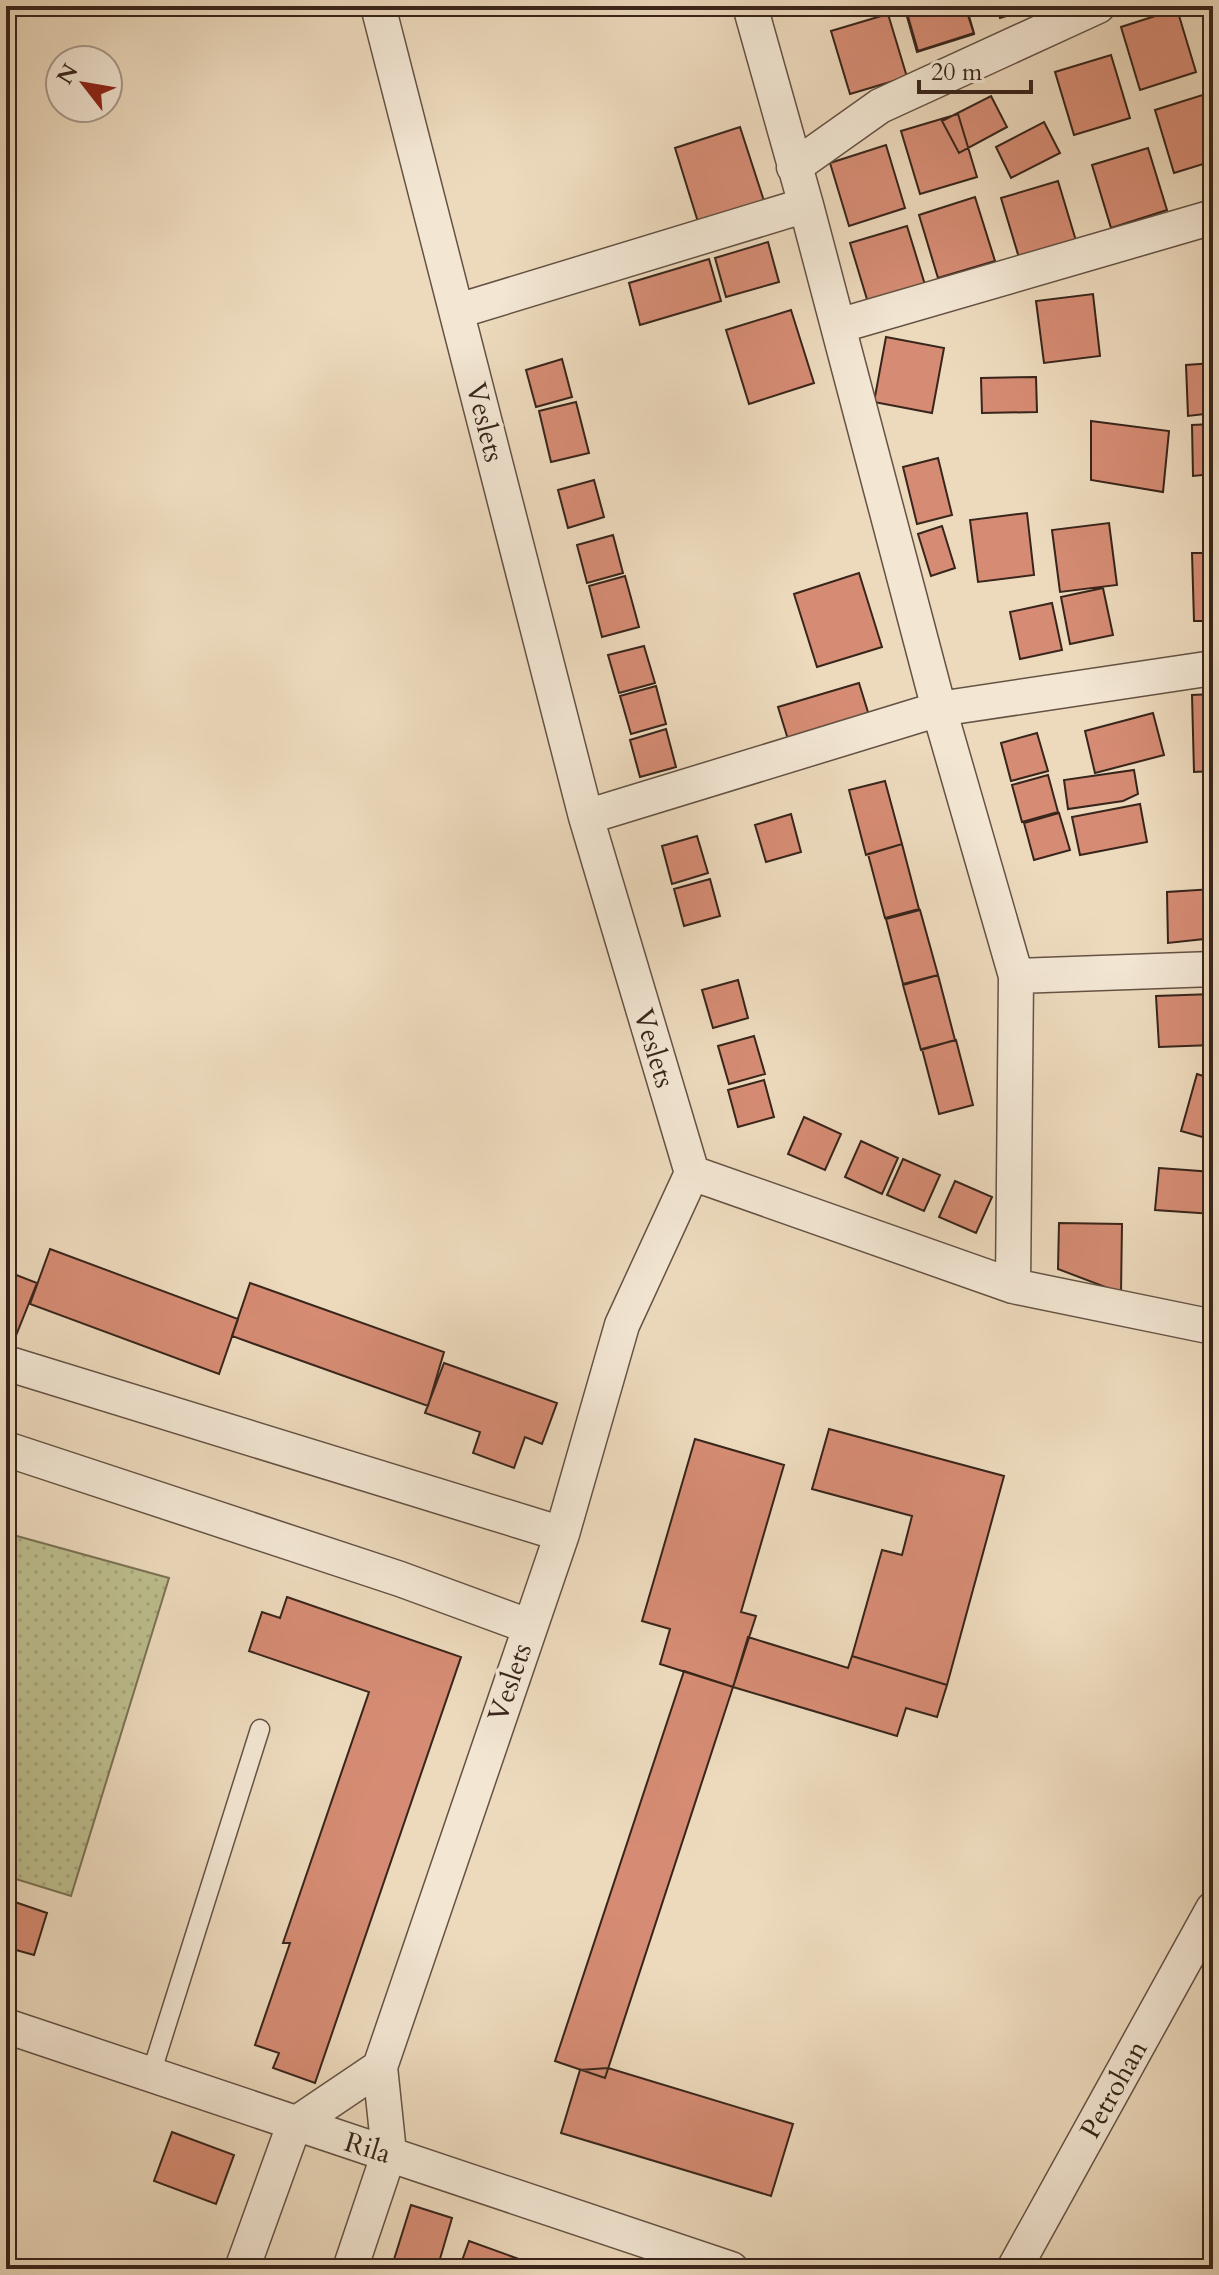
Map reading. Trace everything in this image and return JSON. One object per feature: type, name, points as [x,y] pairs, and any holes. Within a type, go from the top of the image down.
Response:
[{"type":"street","name":"Veslets","points":[[350,2269],[389,2153],[380,2067],[528,1626],[562,1534],[622,1325],[692,1173],[586,817],[378,6]]},
{"type":"street","points":[[750,6],[806,205],[939,709],[1016,976],[1013,1286]]},
{"type":"street","points":[[794,167],[880,106],[1098,6]]},
{"type":"street","points":[[458,311],[806,205]]},
{"type":"street","points":[[838,326],[1213,217]]},
{"type":"street","points":[[586,817],[939,709],[1213,668]]},
{"type":"street","points":[[1016,976],[1213,969]]},
{"type":"street","points":[[692,1173],[1013,1286],[1213,1327]]},
{"type":"street","points":[[6,1363],[562,1534]]},
{"type":"street","points":[[6,1449],[528,1626]]},
{"type":"street","name":"Petrohan","points":[[1014,2269],[1213,1909]]},
{"type":"street","name":"Rila","points":[[6,2026],[731,2269]]},
{"type":"street","points":[[242,2269],[294,2125],[380,2067]]},
{"type":"lane","points":[[151,2074],[260,1729]]},
{"type":"green space","points":[[6,1533],[169,1578],[71,1896],[6,1876]]},
{"type":"building","points":[[904,6],[965,6],[974,34],[917,52]]},
{"type":"building","points":[[905,6],[966,6],[974,33],[918,51]]},
{"type":"building","points":[[996,6],[1039,6],[1000,18]]},
{"type":"building","points":[[1177,9],[1196,72],[1140,90],[1121,27]]},
{"type":"building","points":[[888,14],[907,77],[850,94],[831,31]]},
{"type":"building","points":[[1111,55],[1130,118],[1074,135],[1055,72]]},
{"type":"building","points":[[1212,92],[1213,161],[1174,173],[1155,110]]},
{"type":"building","points":[[991,96],[1007,127],[959,153],[942,121]]},
{"type":"building","points":[[958,114],[977,177],[920,194],[901,131]]},
{"type":"building","points":[[1044,122],[1060,153],[1011,178],[996,147]]},
{"type":"building","points":[[740,127],[764,201],[698,222],[675,148]]},
{"type":"building","points":[[886,145],[905,208],[849,226],[830,163]]},
{"type":"building","points":[[1148,148],[1167,210],[1111,228],[1092,165]]},
{"type":"building","points":[[1058,181],[1077,244],[1020,261],[1001,198]]},
{"type":"building","points":[[975,197],[995,261],[938,278],[919,215]]},
{"type":"building","points":[[907,226],[926,288],[869,306],[850,243]]},
{"type":"building","points":[[768,242],[779,282],[726,297],[715,258]]},
{"type":"building","points":[[709,259],[721,301],[640,325],[629,283]]},
{"type":"building","points":[[1093,294],[1100,356],[1044,363],[1036,301]]},
{"type":"building","points":[[791,310],[814,383],[749,404],[726,330]]},
{"type":"building","points":[[886,337],[944,348],[932,413],[874,402]]},
{"type":"building","points":[[562,359],[572,397],[536,407],[526,370]]},
{"type":"building","points":[[1213,363],[1213,413],[1188,416],[1186,365]]},
{"type":"building","points":[[1036,377],[1037,412],[982,413],[981,378]]},
{"type":"building","points":[[576,402],[589,453],[551,462],[539,411]]},
{"type":"building","points":[[1091,421],[1169,431],[1163,492],[1091,480]]},
{"type":"building","points":[[1213,424],[1213,474],[1193,476],[1192,425]]},
{"type":"building","points":[[938,458],[952,515],[917,524],[903,467]]},
{"type":"building","points":[[594,480],[604,517],[568,528],[558,490]]},
{"type":"building","points":[[1027,513],[1034,575],[978,582],[970,520]]},
{"type":"building","points":[[1109,523],[1117,585],[1060,592],[1052,530]]},
{"type":"building","points":[[942,526],[955,568],[931,576],[918,534]]},
{"type":"building","points":[[613,535],[623,573],[587,583],[577,545]]},
{"type":"building","points":[[1192,553],[1213,553],[1213,621],[1194,621]]},
{"type":"building","points":[[859,573],[882,647],[817,667],[794,594]]},
{"type":"building","points":[[625,576],[639,627],[602,637],[589,586]]},
{"type":"building","points":[[1103,588],[1113,635],[1070,644],[1061,597]]},
{"type":"building","points":[[1052,603],[1062,650],[1020,659],[1010,612]]},
{"type":"building","points":[[644,646],[655,683],[619,693],[608,655]]},
{"type":"building","points":[[859,683],[872,725],[791,749],[778,707]]},
{"type":"building","points":[[656,686],[666,724],[631,734],[620,696]]},
{"type":"building","points":[[1213,694],[1213,771],[1194,772],[1192,695]]},
{"type":"building","points":[[1153,713],[1164,755],[1095,773],[1085,731]]},
{"type":"building","points":[[666,729],[676,767],[640,777],[630,740]]},
{"type":"building","points":[[1037,733],[1048,771],[1011,781],[1001,743]]},
{"type":"building","points":[[1134,770],[1138,794],[1123,801],[1068,809],[1064,780]]},
{"type":"building","points":[[1048,775],[1058,812],[1022,822],[1012,785]]},
{"type":"building","points":[[885,781],[902,844],[866,855],[849,790]]},
{"type":"building","points":[[1210,794],[1213,794],[1213,841],[1210,841]]},
{"type":"building","points":[[1140,804],[1147,842],[1080,855],[1072,817]]},
{"type":"building","points":[[1059,813],[1070,850],[1034,860],[1024,823]]},
{"type":"building","points":[[791,814],[801,852],[766,862],[755,825]]},
{"type":"building","points":[[697,836],[708,873],[672,884],[662,846]]},
{"type":"building","points":[[902,844],[919,909],[885,918],[868,854]]},
{"type":"building","points":[[710,879],[720,916],[684,926],[674,889]]},
{"type":"building","points":[[1213,889],[1213,938],[1168,943],[1167,892]]},
{"type":"building","points":[[920,910],[938,975],[903,984],[886,919]]},
{"type":"building","points":[[938,975],[955,1040],[921,1050],[903,985]]},
{"type":"building","points":[[738,980],[748,1018],[713,1028],[702,990]]},
{"type":"building","points":[[1213,994],[1213,1045],[1159,1047],[1156,996]]},
{"type":"building","points":[[754,1036],[765,1074],[729,1084],[718,1046]]},
{"type":"building","points":[[956,1040],[973,1105],[939,1114],[922,1049]]},
{"type":"building","points":[[1197,1074],[1213,1079],[1213,1140],[1181,1131]]},
{"type":"building","points":[[764,1080],[774,1117],[738,1127],[728,1090]]},
{"type":"building","points":[[804,1117],[841,1134],[825,1170],[788,1154]]},
{"type":"building","points":[[861,1141],[898,1158],[882,1194],[845,1177]]},
{"type":"building","points":[[903,1159],[940,1175],[924,1211],[887,1195]]},
{"type":"building","points":[[1159,1168],[1213,1172],[1213,1214],[1155,1210]]},
{"type":"building","points":[[955,1181],[992,1197],[976,1233],[939,1217]]},
{"type":"building","points":[[1059,1223],[1122,1224],[1121,1293],[1058,1269]]},
{"type":"building","points":[[50,1249],[238,1319],[219,1374],[30,1304]]},
{"type":"building","points":[[6,1271],[37,1283],[13,1343],[6,1340]]},
{"type":"building","points":[[250,1283],[444,1352],[428,1406],[232,1336]]},
{"type":"building","points":[[444,1363],[557,1403],[542,1444],[525,1437],[514,1468],[473,1453],[480,1432],[425,1413]]},
{"type":"building","points":[[829,1429],[1004,1476],[947,1685],[852,1656],[882,1550],[902,1555],[912,1516],[812,1489]]},
{"type":"building","points":[[695,1439],[784,1465],[741,1612],[756,1616],[733,1687],[660,1664],[670,1629],[642,1621]]},
{"type":"building","points":[[287,1597],[461,1657],[315,2083],[273,2068],[279,2053],[255,2045],[290,1943],[283,1943],[369,1692],[249,1651],[262,1612],[280,1618]]},
{"type":"building","points":[[748,1637],[848,1668],[852,1656],[947,1685],[937,1717],[906,1708],[897,1736],[733,1687]]},
{"type":"building","points":[[684,1671],[733,1687],[605,2078],[555,2061]]},
{"type":"building","points":[[6,1899],[47,1913],[34,1955],[16,1950],[8,1975]]},
{"type":"building","points":[[608,2068],[793,2124],[771,2196],[561,2133],[580,2070]]},
{"type":"building","points":[[172,2132],[234,2155],[216,2204],[154,2181]]},
{"type":"building","points":[[411,2205],[452,2218],[437,2269],[391,2269]]},
{"type":"building","points":[[469,2241],[530,2263],[528,2269],[459,2269]]}]
